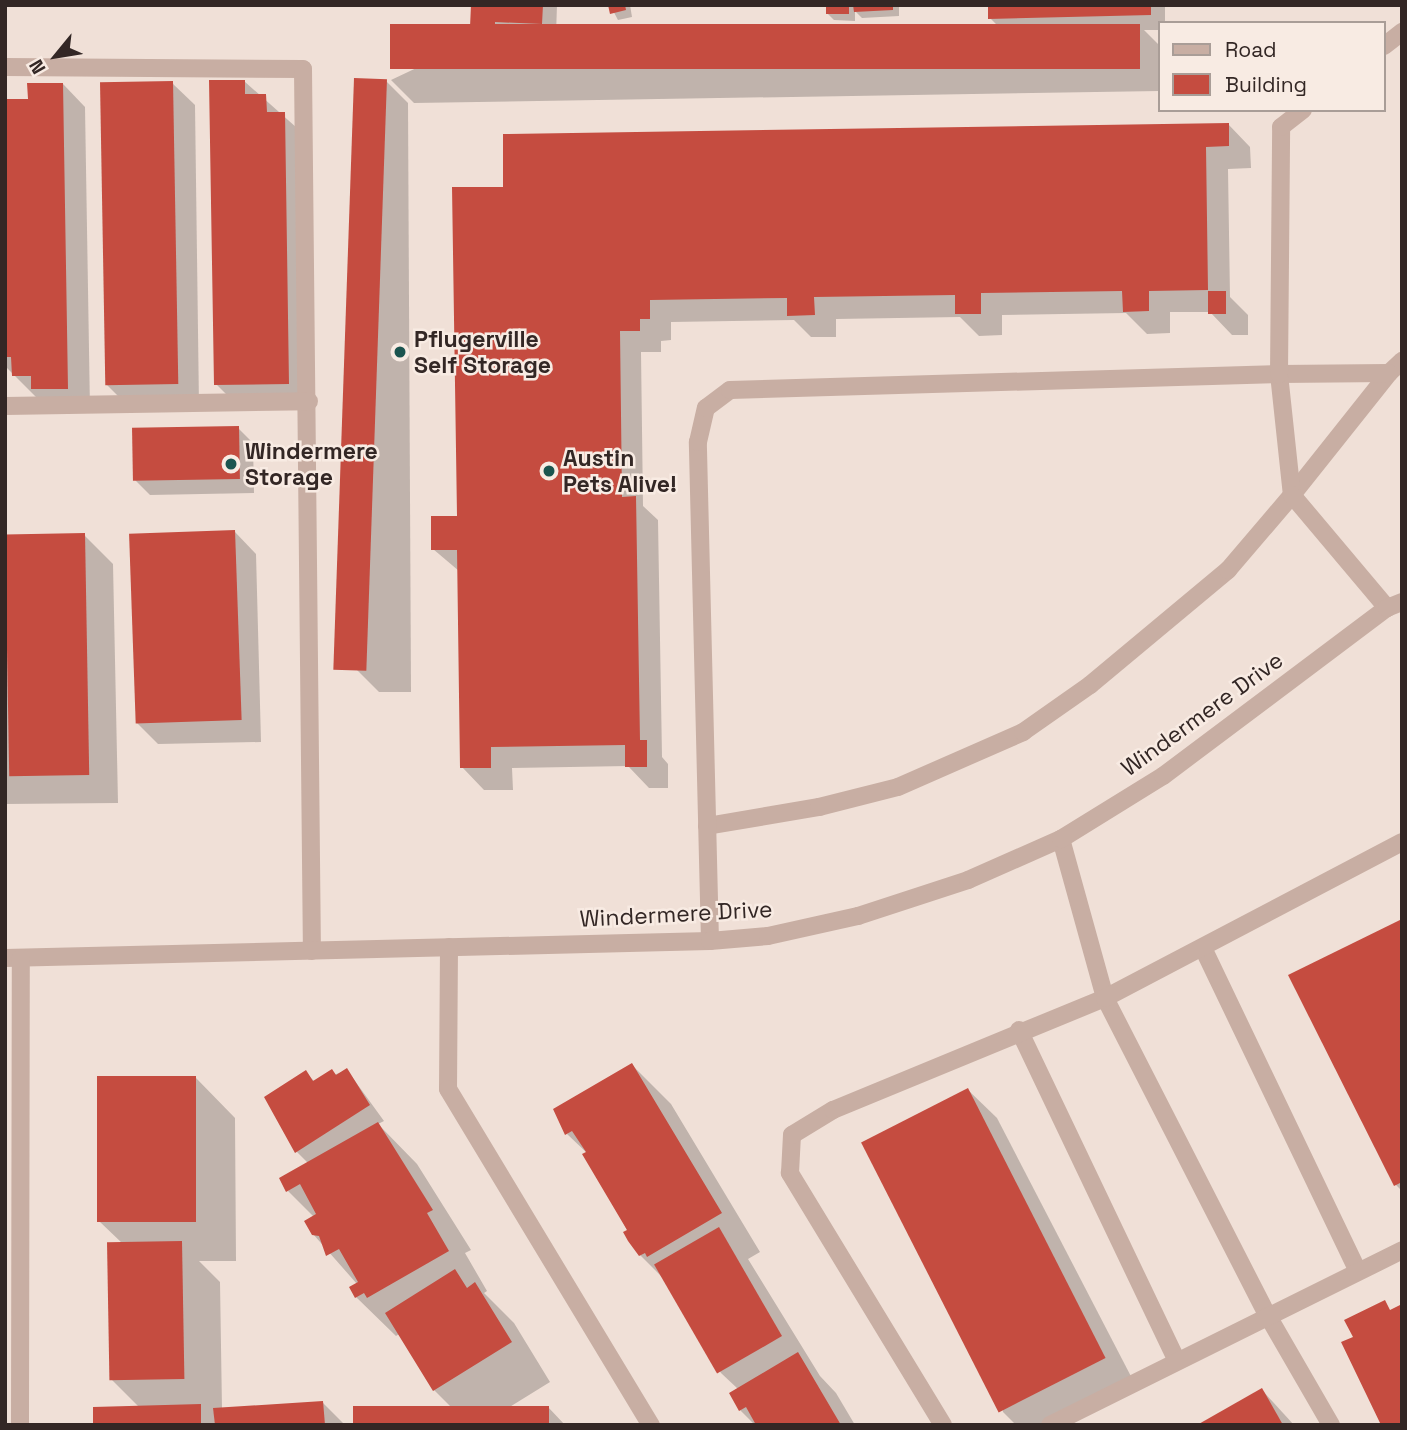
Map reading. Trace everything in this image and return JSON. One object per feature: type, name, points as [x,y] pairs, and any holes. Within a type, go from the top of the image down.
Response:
[{"type":"street","points":[[1386,45],[1402,33]]},
{"type":"street","points":[[5,66],[303,69],[309,401],[312,951]]},
{"type":"street","points":[[1300,112],[1281,127],[1279,374],[1292,495],[1394,605]]},
{"type":"street","points":[[710,941],[698,442],[706,408],[730,390],[1279,374],[1395,367]]},
{"type":"street","points":[[707,826],[819,807],[898,787],[1023,732],[1090,685],[1228,570],[1395,367]]},
{"type":"street","points":[[5,407],[309,401]]},
{"type":"street","name":"Windermere Drive","points":[[13,958],[710,941],[768,936],[858,916],[968,880],[1061,839],[1163,776],[1394,605],[1402,586]]},
{"type":"street","points":[[1061,839],[1105,998],[1268,1316],[1331,1425]]},
{"type":"street","points":[[943,1425],[790,1172],[792,1135],[834,1110],[1019,1030],[1105,998],[1402,842]]},
{"type":"street","points":[[449,947],[448,1089],[651,1425]]},
{"type":"street","points":[[1203,947],[1358,1271]]},
{"type":"street","points":[[13,958],[20,1425]]},
{"type":"street","points":[[1019,1030],[1177,1361]]},
{"type":"street","points":[[1050,1425],[1402,1250]]},
{"type":"building","points":[[471,5],[543,5],[542,24],[495,22],[495,28],[470,27]]},
{"type":"building","points":[[608,5],[625,5],[626,10],[610,14]]},
{"type":"building","points":[[826,5],[849,5],[849,14],[826,14]]},
{"type":"building","points":[[853,5],[893,5],[893,10],[854,12]]},
{"type":"building","points":[[988,5],[1151,5],[1151,15],[988,19]]},
{"type":"building","points":[[390,24],[1140,24],[1140,69],[390,69]]},
{"type":"building","points":[[354,78],[387,79],[366,671],[333,670]]},
{"type":"building","points":[[209,80],[245,80],[245,94],[266,94],[267,112],[285,112],[289,384],[214,385]]},
{"type":"building","points":[[173,81],[178,384],[105,385],[100,82]]},
{"type":"building","points":[[27,83],[63,83],[68,389],[31,389],[31,376],[12,376],[11,357],[5,357],[5,118],[7,99],[28,99]]},
{"type":"building","points":[[1229,123],[1229,146],[1206,147],[1208,290],[1149,291],[1149,311],[1123,312],[1122,291],[981,293],[981,314],[955,314],[955,295],[814,297],[815,315],[787,316],[787,298],[650,300],[650,319],[640,319],[640,331],[620,331],[622,497],[636,496],[640,740],[647,740],[647,767],[625,767],[625,745],[491,747],[491,768],[460,768],[457,550],[431,550],[431,516],[457,516],[452,187],[503,187],[503,134]]},
{"type":"building","points":[[1208,291],[1226,291],[1226,314],[1208,314]]},
{"type":"building","points":[[239,426],[240,479],[133,481],[132,428]]},
{"type":"building","points":[[235,530],[242,720],[136,724],[129,534]]},
{"type":"building","points":[[85,533],[89,775],[9,776],[5,534]]},
{"type":"building","points":[[1402,919],[1402,1182],[1394,1186],[1288,975]]},
{"type":"building","points":[[632,1063],[722,1213],[647,1257],[645,1253],[639,1256],[628,1241],[623,1232],[627,1230],[582,1154],[586,1152],[572,1131],[565,1135],[553,1109]]},
{"type":"building","points":[[347,1068],[370,1105],[295,1153],[264,1097],[306,1070],[313,1081],[332,1069],[336,1075]]},
{"type":"building","points":[[97,1076],[196,1076],[196,1222],[97,1222]]},
{"type":"building","points":[[968,1088],[1106,1358],[999,1412],[861,1142]]},
{"type":"building","points":[[378,1122],[433,1210],[427,1213],[449,1251],[367,1298],[364,1293],[355,1298],[349,1287],[358,1282],[339,1249],[326,1256],[319,1236],[312,1235],[304,1221],[316,1214],[300,1184],[286,1192],[279,1178]]},
{"type":"building","points":[[719,1227],[782,1336],[717,1374],[654,1264]]},
{"type":"building","points":[[182,1241],[184,1379],[109,1380],[107,1242]]},
{"type":"building","points":[[455,1269],[467,1288],[475,1282],[512,1342],[433,1391],[385,1313]]},
{"type":"building","points":[[1385,1300],[1390,1310],[1402,1304],[1402,1425],[1381,1425],[1341,1342],[1353,1337],[1344,1320]]},
{"type":"building","points":[[798,1352],[841,1425],[756,1425],[746,1407],[739,1411],[729,1393]]},
{"type":"building","points":[[1262,1388],[1283,1425],[1197,1425]]},
{"type":"building","points":[[323,1401],[325,1425],[215,1425],[213,1408]]},
{"type":"building","points":[[201,1404],[201,1425],[93,1425],[93,1407]]},
{"type":"building","points":[[353,1406],[549,1406],[549,1425],[353,1425]]},
{"type":"place","name":"Pflugerville Self Storage","points":[[400,352]]},
{"type":"place","name":"Windermere Storage","points":[[231,464]]},
{"type":"place","name":"Austin Pets Alive!","points":[[549,471]]}]
